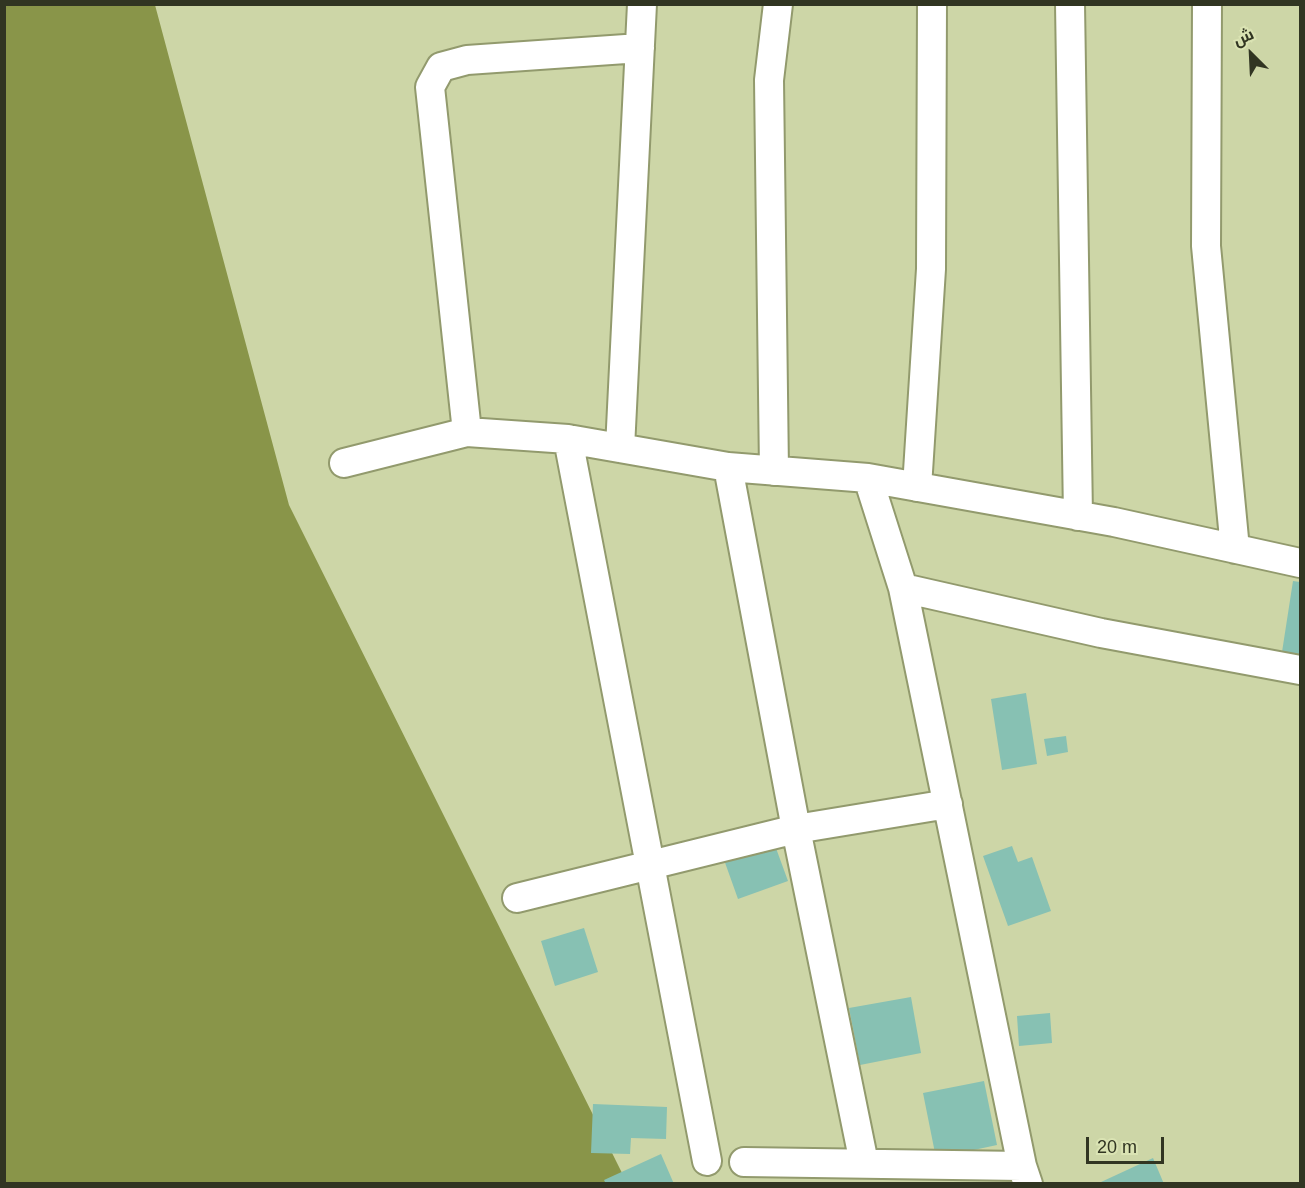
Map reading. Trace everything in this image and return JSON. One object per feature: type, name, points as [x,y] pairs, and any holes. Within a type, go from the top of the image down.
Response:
[{"type":"street","points":[[620,448],[642,4]]},
{"type":"street","points":[[774,471],[769,80],[778,4]]},
{"type":"street","points":[[916,487],[931,268],[932,4]]},
{"type":"street","points":[[1070,4],[1077,516]]},
{"type":"street","points":[[1207,4],[1206,246],[1235,549]]},
{"type":"street","points":[[467,432],[430,87],[441,67],[467,60],[640,48]]},
{"type":"street","points":[[344,463],[467,432],[568,439],[728,468],[868,478],[1077,516],[1300,563]]},
{"type":"street","points":[[568,439],[707,1161]]},
{"type":"street","points":[[728,468],[796,829],[864,1163]]},
{"type":"street","points":[[744,1162],[864,1163],[1025,1175],[903,588],[868,478]]},
{"type":"street","points":[[903,588],[1101,633],[1300,670]]},
{"type":"street","points":[[517,898],[796,829],[948,804]]},
{"type":"green space","points":[[5,5],[155,5],[289,505],[627,1183],[5,1184]]},
{"type":"building","points":[[1293,581],[1300,582],[1300,654],[1282,652]]},
{"type":"building","points":[[1026,693],[1037,764],[1002,770],[991,699]]},
{"type":"building","points":[[1066,736],[1068,752],[1047,756],[1044,739]]},
{"type":"building","points":[[773,840],[788,881],[738,899],[723,857]]},
{"type":"building","points":[[1012,846],[1018,862],[1032,857],[1051,911],[1008,926],[983,856]]},
{"type":"building","points":[[584,928],[598,972],[555,986],[541,941]]},
{"type":"building","points":[[911,997],[921,1053],[860,1065],[849,1008]]},
{"type":"building","points":[[1050,1013],[1052,1043],[1019,1046],[1017,1016]]},
{"type":"building","points":[[984,1081],[997,1145],[936,1158],[923,1093]]},
{"type":"building","points":[[593,1104],[667,1107],[666,1139],[631,1138],[630,1154],[591,1153]]},
{"type":"building","points":[[661,1154],[674,1184],[606,1184],[604,1180]]},
{"type":"building","points":[[1153,1158],[1164,1184],[1102,1184],[1101,1182]]}]
